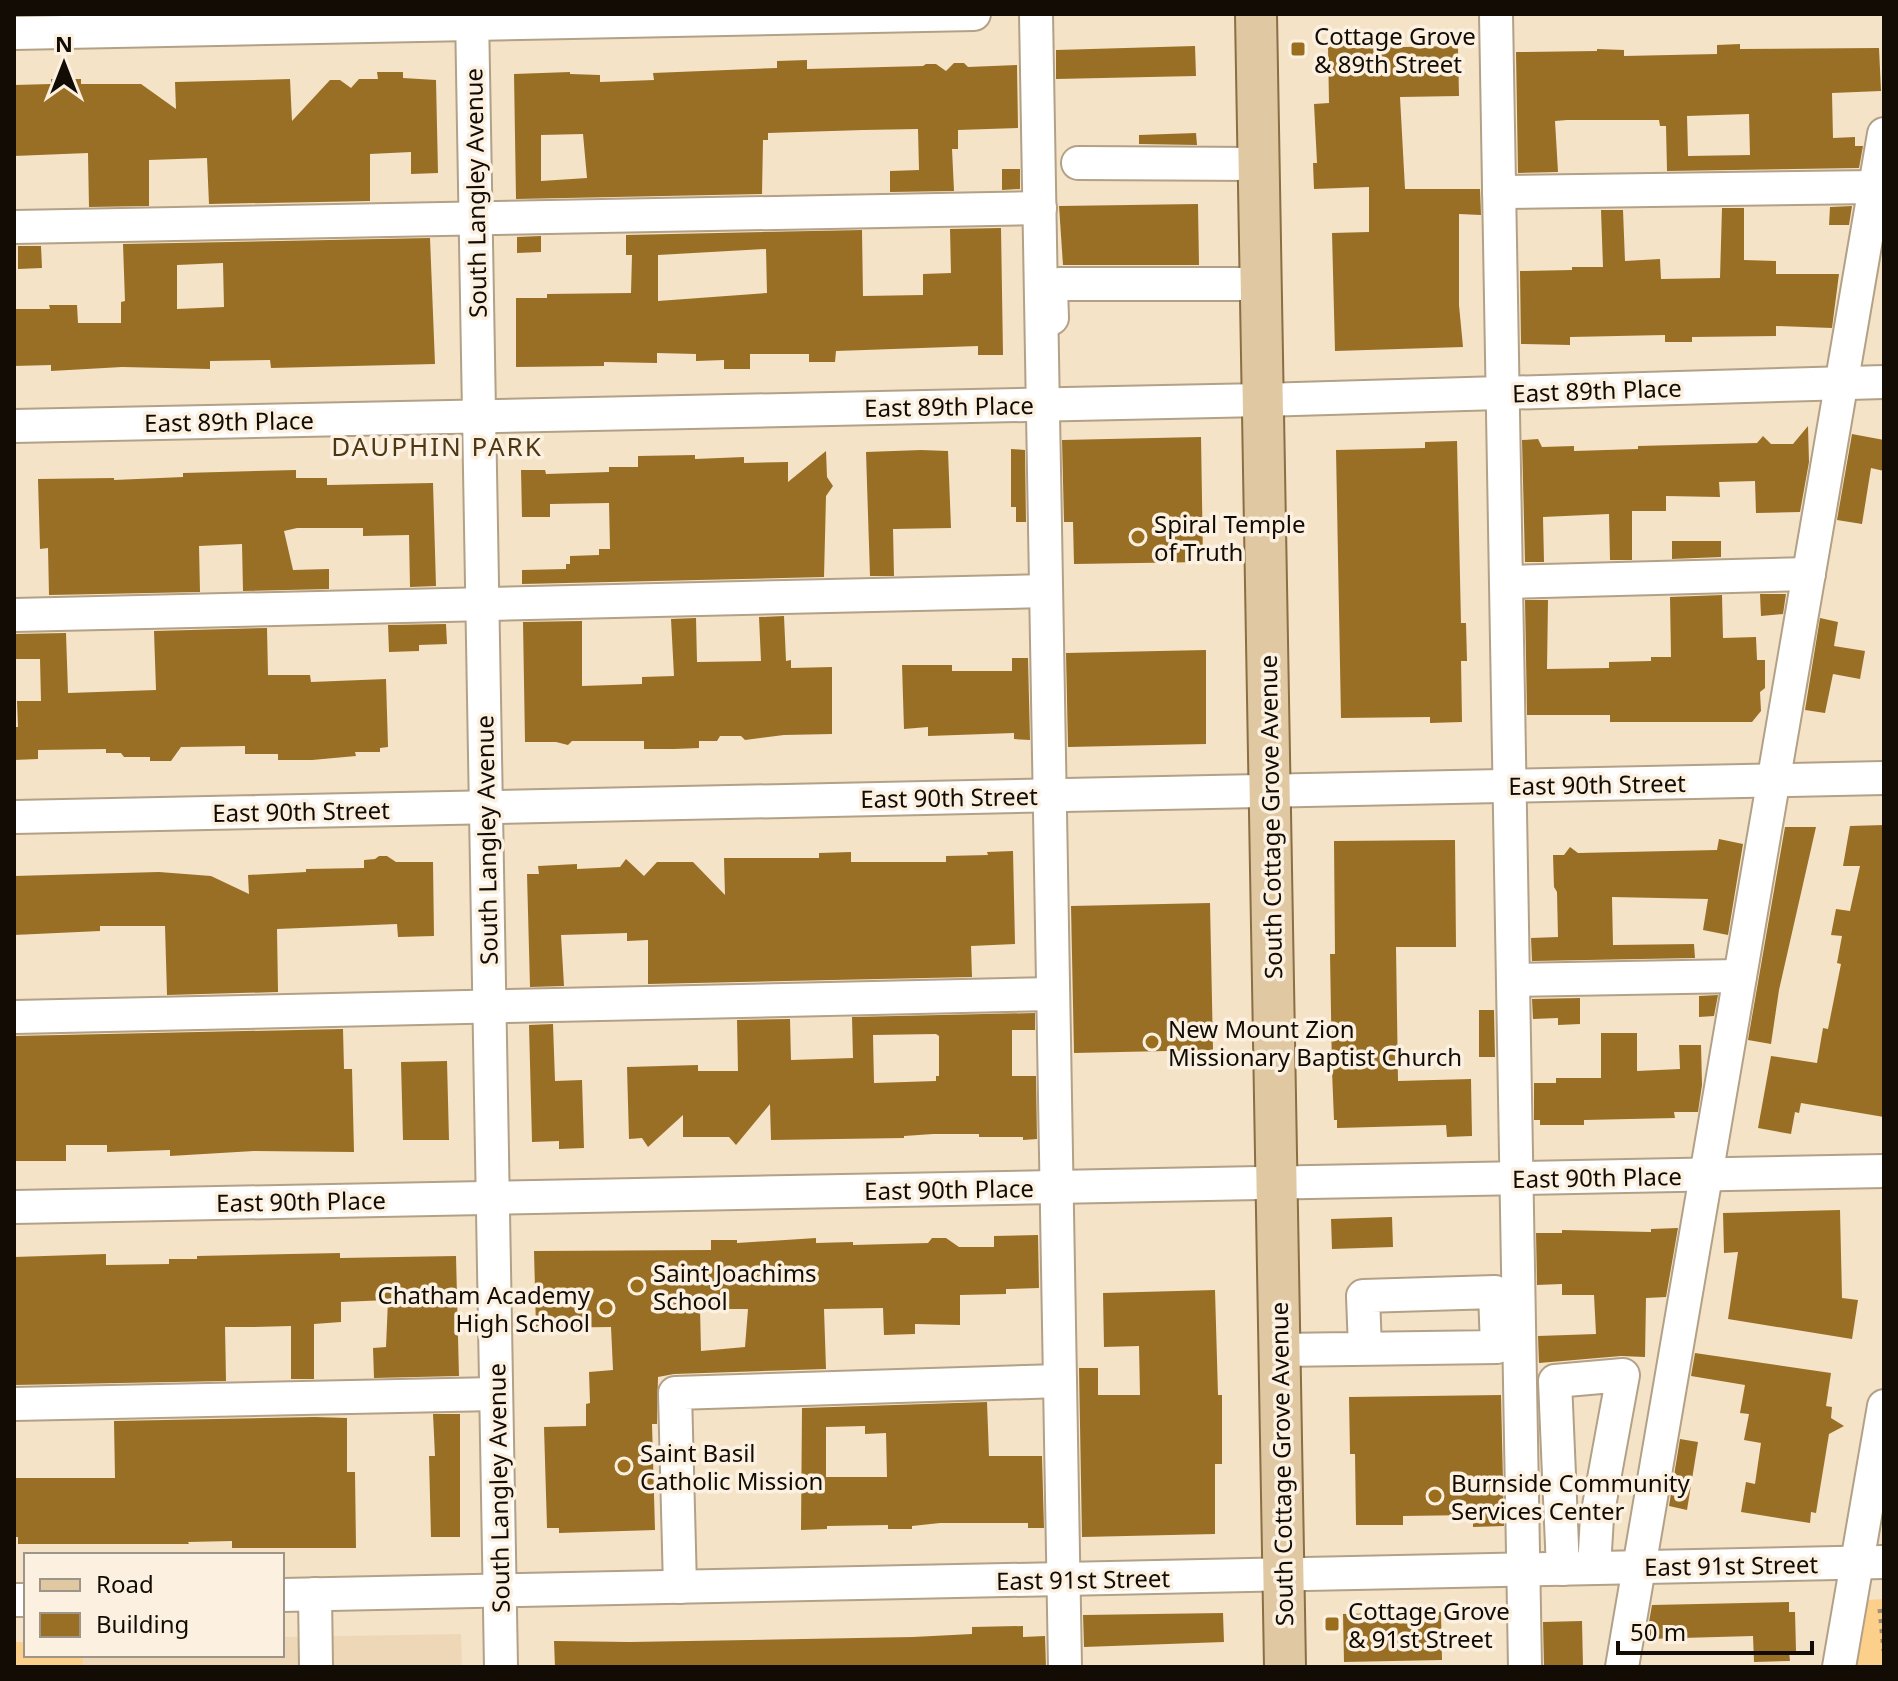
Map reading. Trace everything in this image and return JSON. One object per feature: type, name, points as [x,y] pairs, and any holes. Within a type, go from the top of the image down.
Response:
[{"type":"main road","name":"South Cottage Grove Avenue","points":[[1256,14],[1285,1667]]},
{"type":"street","points":[[14,33],[472,19],[974,14]]},
{"type":"street","points":[[1036,14],[1065,1667]]},
{"type":"street","points":[[1496,14],[1525,1667]]},
{"type":"street","name":"South Langley Avenue","points":[[472,19],[501,1667]]},
{"type":"street","points":[[1622,1667],[1884,134]]},
{"type":"street","points":[[1078,163],[1258,164]]},
{"type":"street","points":[[1499,192],[1875,187]]},
{"type":"street","points":[[14,227],[1040,208]]},
{"type":"street","points":[[1042,351],[1050,350],[1052,344],[1051,288],[1059,284],[1260,284]]},
{"type":"street","name":"East 89th Place","points":[[14,426],[1262,400],[1884,382]]},
{"type":"street","points":[[1506,582],[1809,574]]},
{"type":"street","points":[[14,615],[1046,591]]},
{"type":"street","name":"East 90th Street","points":[[14,817],[1884,778]]},
{"type":"street","points":[[1513,980],[1740,976]]},
{"type":"street","points":[[14,1017],[1053,994]]},
{"type":"street","name":"East 90th Place","points":[[14,1207],[1884,1171]]},
{"type":"street","points":[[1279,1350],[1365,1349]]},
{"type":"street","points":[[1520,1369],[1674,1365]]},
{"type":"street","points":[[1623,1375],[1597,1517],[1578,1569],[1555,1381],[1623,1375]]},
{"type":"street","points":[[680,1587],[675,1393],[1060,1381]]},
{"type":"street","points":[[14,1404],[496,1394]]},
{"type":"street","points":[[1839,1667],[1871,1562],[1884,1406]]},
{"type":"street","name":"East 91st Street","points":[[284,1595],[1871,1562]]},
{"type":"street","points":[[315,1594],[316,1667]]},
{"type":"path","points":[[1880,1608],[1884,1651]]},
{"type":"shaded area","points":[[1884,1599],[1884,1667],[1854,1667],[1866,1600]]},
{"type":"shaded area","points":[[461,1634],[462,1667],[14,1667],[14,1642],[24,1642],[24,1657],[284,1657],[284,1637]]},
{"type":"shaded area","points":[[14,1642],[24,1642],[24,1657],[83,1657],[83,1667],[14,1667]]},
{"type":"building","points":[[1740,44],[1740,49],[1879,48],[1881,91],[1832,93],[1833,138],[1855,137],[1855,146],[1863,146],[1859,168],[1667,171],[1666,126],[1660,126],[1659,120],[1567,120],[1555,121],[1558,172],[1518,173],[1516,52],[1597,49],[1624,50],[1624,56],[1717,54],[1717,45]],"holes":[[[1749,114],[1750,155],[1688,156],[1687,116]]]},
{"type":"building","points":[[1328,45],[1349,45],[1349,48],[1458,46],[1459,96],[1400,97],[1405,189],[1480,189],[1481,215],[1459,214],[1459,305],[1463,347],[1335,351],[1332,233],[1369,232],[1369,187],[1314,189],[1313,163],[1317,163],[1314,104],[1329,103]]},
{"type":"building","points":[[1195,46],[1196,76],[1056,79],[1056,50]]},
{"type":"building","points":[[807,60],[807,69],[936,64],[946,71],[954,63],[964,63],[968,67],[1017,65],[1018,128],[958,130],[958,149],[952,149],[954,191],[890,192],[890,171],[919,170],[918,129],[863,130],[768,133],[768,140],[763,140],[762,194],[516,199],[514,74],[570,72],[600,75],[600,82],[654,80],[653,73],[777,68],[777,61]],"holes":[[[583,134],[587,178],[541,181],[541,135]]]},
{"type":"building","points":[[377,72],[403,72],[403,78],[436,80],[438,173],[411,174],[411,152],[370,154],[370,201],[209,204],[207,158],[149,160],[149,206],[89,207],[88,153],[14,156],[14,85],[51,84],[51,79],[81,79],[81,84],[141,84],[176,109],[175,82],[290,79],[292,121],[330,80],[340,80],[351,88],[359,79],[378,79]]},
{"type":"building","points":[[1196,133],[1197,145],[1139,144],[1139,135]]},
{"type":"building","points":[[1002,169],[1020,169],[1020,189],[1002,190]]},
{"type":"building","points":[[1198,204],[1199,265],[1063,265],[1059,206]]},
{"type":"building","points":[[1852,206],[1849,225],[1829,225],[1830,207]]},
{"type":"building","points":[[1722,208],[1744,208],[1744,260],[1776,261],[1776,274],[1839,274],[1832,328],[1776,326],[1776,336],[1692,337],[1692,342],[1665,342],[1665,335],[1570,337],[1570,345],[1521,344],[1520,271],[1603,267],[1601,210],[1623,210],[1625,261],[1660,259],[1661,279],[1720,278]]},
{"type":"building","points":[[1001,228],[1003,355],[978,355],[978,346],[836,351],[835,362],[809,362],[809,354],[750,354],[750,369],[724,369],[724,360],[696,361],[696,354],[657,353],[657,363],[604,362],[604,366],[516,367],[516,298],[547,298],[547,294],[631,293],[632,255],[626,255],[626,235],[862,230],[863,296],[923,295],[923,274],[951,273],[950,229]],"holes":[[[766,249],[767,293],[658,301],[658,255]]]},
{"type":"building","points":[[541,236],[541,252],[517,253],[517,237]]},
{"type":"building","points":[[430,238],[435,364],[271,368],[270,360],[210,361],[210,369],[122,367],[51,371],[51,365],[14,366],[14,309],[77,305],[78,323],[121,323],[121,302],[125,301],[123,244]],"holes":[[[223,263],[224,307],[177,309],[177,265]]]},
{"type":"building","points":[[18,246],[41,246],[42,268],[18,269]]},
{"type":"building","points":[[1808,426],[1809,462],[1800,512],[1756,513],[1755,481],[1719,482],[1720,497],[1666,496],[1666,511],[1632,511],[1632,560],[1610,560],[1609,514],[1543,517],[1544,562],[1525,562],[1522,440],[1538,439],[1542,447],[1574,446],[1574,451],[1757,443],[1763,436],[1771,444],[1793,444]]},
{"type":"building","points":[[1852,434],[1884,440],[1884,471],[1871,468],[1862,524],[1837,520]]},
{"type":"building","points":[[1201,437],[1203,562],[1074,564],[1073,522],[1064,522],[1062,440]]},
{"type":"building","points":[[1457,441],[1461,623],[1466,623],[1467,661],[1461,661],[1462,722],[1430,723],[1430,717],[1341,718],[1336,450],[1425,448],[1425,442]]},
{"type":"building","points":[[1011,449],[1025,450],[1026,522],[1016,522],[1016,507],[1011,507]]},
{"type":"building","points":[[826,451],[827,477],[833,486],[826,496],[824,577],[522,584],[522,570],[566,569],[570,556],[599,555],[599,549],[610,549],[609,503],[550,504],[550,517],[522,517],[521,470],[545,470],[546,474],[609,472],[609,467],[638,467],[638,456],[695,455],[695,459],[744,457],[744,463],[788,462],[788,482]]},
{"type":"building","points":[[948,451],[951,528],[893,529],[894,576],[870,576],[866,452]]},
{"type":"building","points":[[296,470],[296,478],[327,478],[327,485],[433,483],[436,586],[410,587],[409,535],[363,536],[363,528],[297,528],[284,531],[293,570],[329,569],[329,589],[243,591],[242,544],[199,546],[200,592],[49,595],[48,548],[40,549],[38,479],[114,480],[183,477],[183,473]]},
{"type":"building","points":[[1672,541],[1721,541],[1721,557],[1672,559]]},
{"type":"building","points":[[1760,594],[1786,594],[1783,614],[1761,616]]},
{"type":"building","points":[[1722,595],[1723,638],[1756,637],[1757,660],[1765,660],[1765,688],[1760,692],[1761,711],[1752,722],[1610,722],[1610,715],[1527,715],[1525,600],[1548,600],[1547,669],[1609,668],[1609,662],[1671,657],[1670,597]]},
{"type":"building","points":[[784,616],[786,661],[791,660],[791,668],[832,667],[832,734],[745,740],[741,736],[720,736],[717,741],[699,741],[699,748],[674,749],[644,749],[644,741],[572,741],[568,745],[525,742],[523,622],[582,621],[582,686],[642,684],[642,677],[674,676],[671,619],[696,618],[697,662],[761,661],[759,617]]},
{"type":"building","points":[[1820,618],[1838,622],[1834,646],[1865,651],[1860,679],[1833,674],[1825,713],[1805,710]]},
{"type":"building","points":[[446,624],[447,644],[419,645],[419,651],[389,652],[388,625]]},
{"type":"building","points":[[267,628],[268,675],[310,675],[311,682],[386,679],[388,747],[380,748],[380,752],[355,752],[356,756],[312,760],[278,760],[278,754],[245,754],[245,746],[181,747],[171,761],[124,757],[121,753],[106,753],[106,749],[38,750],[38,759],[14,760],[17,701],[41,701],[40,659],[14,659],[14,634],[66,633],[68,693],[156,690],[154,631]]},
{"type":"building","points":[[1206,650],[1206,744],[1068,747],[1066,653]]},
{"type":"building","points":[[1012,658],[1028,658],[1030,740],[1014,739],[1014,733],[928,736],[928,727],[904,729],[902,665],[952,665],[952,671],[1012,671]]},
{"type":"building","points":[[1884,825],[1884,1117],[1801,1103],[1799,1113],[1795,1112],[1791,1134],[1758,1128],[1771,1056],[1817,1063],[1823,1028],[1828,1029],[1841,964],[1837,963],[1842,936],[1831,935],[1836,909],[1850,911],[1860,866],[1843,866],[1850,826]]},
{"type":"building","points":[[1785,827],[1816,827],[1779,990],[1771,1044],[1748,1040]]},
{"type":"building","points":[[1719,839],[1743,844],[1728,935],[1703,930],[1708,899],[1612,897],[1613,945],[1694,944],[1695,958],[1532,961],[1531,938],[1558,937],[1553,855],[1564,855],[1570,847],[1578,853],[1717,850]]},
{"type":"building","points":[[1455,840],[1456,947],[1396,947],[1398,1081],[1471,1079],[1472,1136],[1447,1137],[1446,1125],[1337,1128],[1332,1071],[1330,954],[1335,954],[1334,841]]},
{"type":"building","points":[[1013,851],[1015,944],[971,946],[972,977],[648,984],[648,940],[627,941],[627,933],[561,935],[564,986],[530,987],[527,874],[539,874],[538,866],[577,864],[577,869],[620,867],[626,859],[644,876],[657,862],[693,862],[725,895],[724,858],[819,858],[819,853],[851,852],[851,862],[946,862],[946,856]]},
{"type":"building","points":[[387,856],[396,862],[433,862],[434,936],[398,937],[397,924],[277,929],[278,992],[167,995],[165,926],[100,926],[100,931],[14,935],[14,876],[159,872],[211,876],[249,894],[248,875],[306,872],[306,869],[364,868],[364,860]]},
{"type":"building","points":[[1210,903],[1213,1050],[1074,1053],[1071,906]]},
{"type":"building","points":[[1718,995],[1714,1016],[1699,1017],[1699,996]]},
{"type":"building","points":[[1580,998],[1580,1024],[1558,1025],[1558,1018],[1533,1019],[1532,999]]},
{"type":"building","points":[[1479,1010],[1494,1010],[1495,1057],[1479,1057]]},
{"type":"building","points":[[1035,1013],[1035,1030],[1012,1030],[1012,1076],[1036,1076],[1037,1139],[933,1134],[904,1138],[771,1140],[770,1104],[736,1145],[729,1137],[683,1137],[683,1115],[648,1147],[642,1138],[629,1139],[627,1067],[698,1065],[698,1071],[738,1071],[737,1020],[790,1019],[791,1060],[853,1058],[852,1017]],"holes":[[[873,1035],[939,1036],[939,1076],[936,1076],[936,1081],[874,1083]]]},
{"type":"building","points":[[553,1024],[555,1081],[582,1080],[584,1148],[559,1149],[559,1141],[532,1142],[529,1025]]},
{"type":"building","points":[[343,1029],[344,1069],[352,1069],[354,1152],[254,1151],[170,1156],[170,1150],[107,1152],[107,1145],[66,1145],[66,1161],[14,1161],[14,1036]]},
{"type":"building","points":[[1601,1033],[1637,1033],[1637,1071],[1680,1069],[1679,1045],[1701,1045],[1702,1085],[1698,1112],[1674,1112],[1675,1118],[1584,1120],[1584,1125],[1540,1125],[1540,1120],[1534,1120],[1534,1083],[1556,1083],[1556,1078],[1601,1078]]},
{"type":"building","points":[[447,1061],[449,1140],[403,1140],[401,1062]]},
{"type":"building","points":[[1840,1210],[1842,1298],[1858,1300],[1852,1339],[1728,1319],[1738,1252],[1724,1253],[1723,1213]]},
{"type":"building","points":[[1392,1217],[1393,1247],[1332,1249],[1331,1219]]},
{"type":"building","points":[[1678,1228],[1666,1297],[1646,1298],[1645,1357],[1539,1363],[1538,1336],[1596,1334],[1594,1295],[1562,1295],[1562,1284],[1537,1285],[1536,1233],[1562,1233],[1562,1230],[1651,1232],[1651,1229]]},
{"type":"building","points":[[1038,1235],[1039,1288],[1006,1289],[1006,1294],[960,1295],[960,1325],[915,1324],[915,1334],[884,1335],[883,1308],[824,1309],[826,1369],[658,1377],[657,1424],[652,1424],[655,1530],[559,1533],[559,1528],[547,1528],[544,1427],[586,1426],[586,1404],[590,1403],[589,1372],[613,1370],[611,1327],[536,1328],[534,1251],[711,1250],[711,1240],[737,1240],[737,1243],[816,1238],[816,1243],[853,1242],[853,1245],[928,1243],[932,1238],[946,1238],[959,1247],[994,1247],[994,1236]],"holes":[[[700,1309],[748,1309],[745,1347],[701,1351]]]},
{"type":"building","points":[[340,1253],[340,1258],[456,1256],[459,1376],[374,1378],[373,1348],[386,1347],[388,1300],[341,1302],[341,1322],[314,1324],[314,1379],[291,1379],[291,1326],[225,1327],[226,1381],[14,1385],[14,1257],[106,1254],[106,1265],[169,1264],[169,1259],[197,1259],[197,1256]]},
{"type":"building","points":[[1215,1290],[1218,1395],[1222,1395],[1222,1464],[1215,1464],[1215,1534],[1082,1537],[1079,1368],[1098,1368],[1098,1395],[1140,1395],[1139,1346],[1104,1347],[1103,1293]]},
{"type":"building","points":[[1695,1353],[1831,1373],[1826,1406],[1832,1407],[1831,1418],[1844,1426],[1829,1434],[1816,1513],[1811,1512],[1810,1523],[1741,1512],[1746,1482],[1755,1484],[1761,1443],[1744,1440],[1749,1414],[1740,1413],[1745,1385],[1691,1376]]},
{"type":"building","points":[[1501,1395],[1504,1526],[1473,1527],[1473,1515],[1403,1516],[1403,1525],[1356,1525],[1355,1454],[1350,1454],[1349,1397]]},
{"type":"building","points":[[987,1402],[989,1456],[1042,1456],[1044,1528],[1028,1528],[1028,1523],[940,1523],[912,1526],[912,1529],[888,1529],[888,1525],[827,1526],[827,1529],[801,1530],[802,1408]],"holes":[[[865,1426],[865,1434],[886,1433],[887,1477],[826,1477],[826,1427]]]},
{"type":"building","points":[[433,1414],[460,1414],[460,1537],[431,1537],[429,1456],[435,1456]]},
{"type":"building","points":[[347,1418],[347,1472],[355,1472],[356,1548],[232,1548],[232,1541],[18,1544],[18,1537],[14,1537],[14,1478],[115,1478],[114,1421]]},
{"type":"building","points":[[1680,1439],[1698,1442],[1687,1510],[1669,1506]]},
{"type":"building","points":[[1789,1602],[1789,1612],[1795,1612],[1796,1651],[1789,1651],[1790,1661],[1754,1662],[1753,1636],[1646,1639],[1652,1605]]},
{"type":"building","points":[[1441,1612],[1442,1660],[1344,1662],[1343,1614]]},
{"type":"building","points":[[1223,1613],[1224,1642],[1084,1647],[1083,1615]]},
{"type":"building","points":[[1582,1621],[1583,1667],[1544,1667],[1543,1622]]},
{"type":"building","points":[[1023,1626],[1023,1637],[1045,1636],[1046,1667],[555,1667],[554,1641],[913,1637],[972,1634],[972,1627]]},
{"type":"place","name":"Cottage Grove & 89th Street","points":[[1298,49]]},
{"type":"place","name":"Spiral Temple of Truth","points":[[1138,537]]},
{"type":"place","name":"New Mount Zion Missionary Baptist Church","points":[[1152,1042]]},
{"type":"place","name":"Saint Joachims School","points":[[637,1286]]},
{"type":"place","name":"Chatham Academy High School","points":[[606,1308]]},
{"type":"place","name":"Saint Basil Catholic Mission","points":[[624,1466]]},
{"type":"place","name":"Burnside Community Services Center","points":[[1435,1496]]},
{"type":"place","name":"Cottage Grove & 91st Street","points":[[1332,1624]]},
{"type":"district","name":"DAUPHIN PARK","points":[[437,446]]}]
